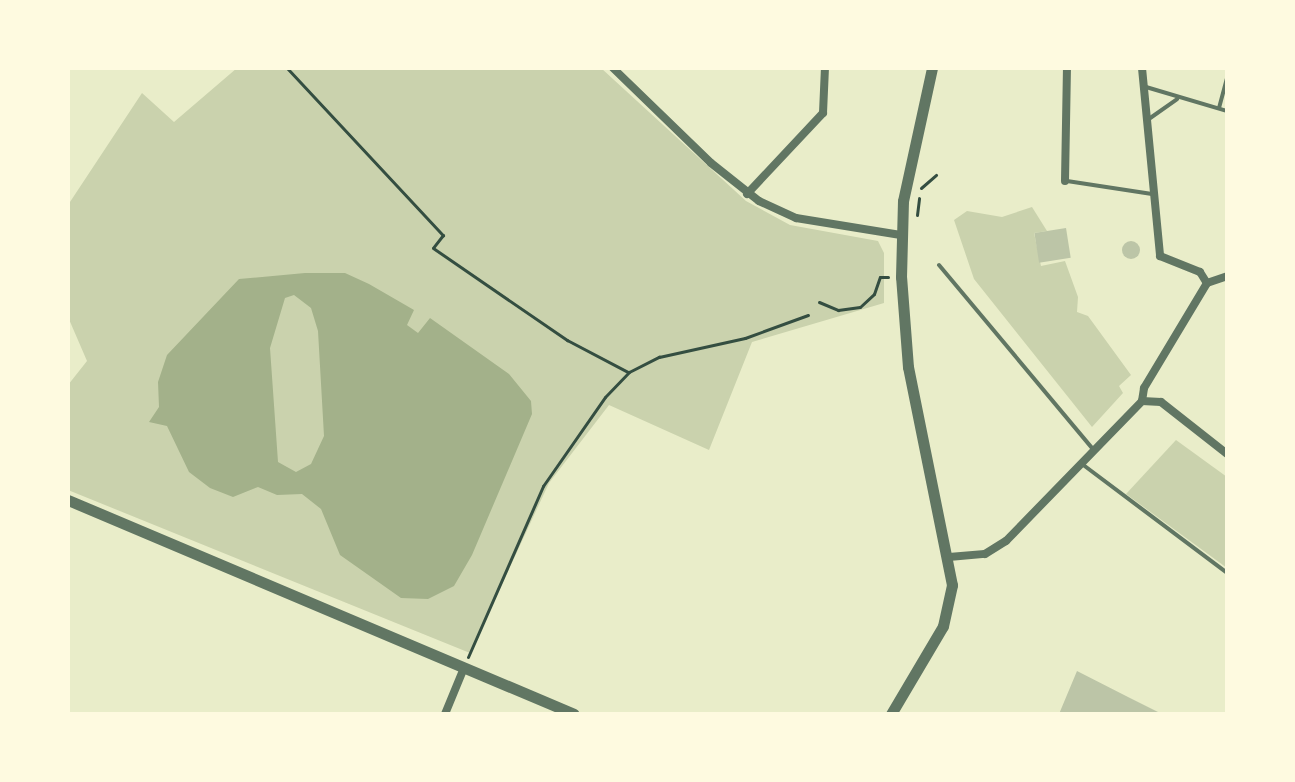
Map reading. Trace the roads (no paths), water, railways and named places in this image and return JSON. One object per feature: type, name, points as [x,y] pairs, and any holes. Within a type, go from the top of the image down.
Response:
[{"type":"street","points":[[613,68],[747,194],[796,218],[901,235]]},
{"type":"street","points":[[747,194],[823,113],[825,68]]},
{"type":"street","points":[[891,714],[943,626],[952,585],[949,557],[908,367],[901,235],[913,141],[932,68]]},
{"type":"street","points":[[1065,181],[1067,68]]},
{"type":"street","points":[[1142,68],[1160,256],[1200,272],[1207,283]]},
{"type":"street","points":[[949,557],[995,549],[1081,463],[1142,401],[1144,388],[1207,283],[1227,276]]},
{"type":"street","points":[[1142,401],[1161,402],[1227,454]]},
{"type":"street","points":[[68,500],[574,714]]},
{"type":"street","points":[[445,714],[464,668]]},
{"type":"lane","points":[[1218,109],[1227,79]]},
{"type":"lane","points":[[1143,86],[1177,99],[1227,111]]},
{"type":"lane","points":[[1145,122],[1177,99]]},
{"type":"lane","points":[[1065,181],[1152,194]]},
{"type":"lane","points":[[939,265],[1093,449]]},
{"type":"lane","points":[[1081,463],[1227,573]]}]
